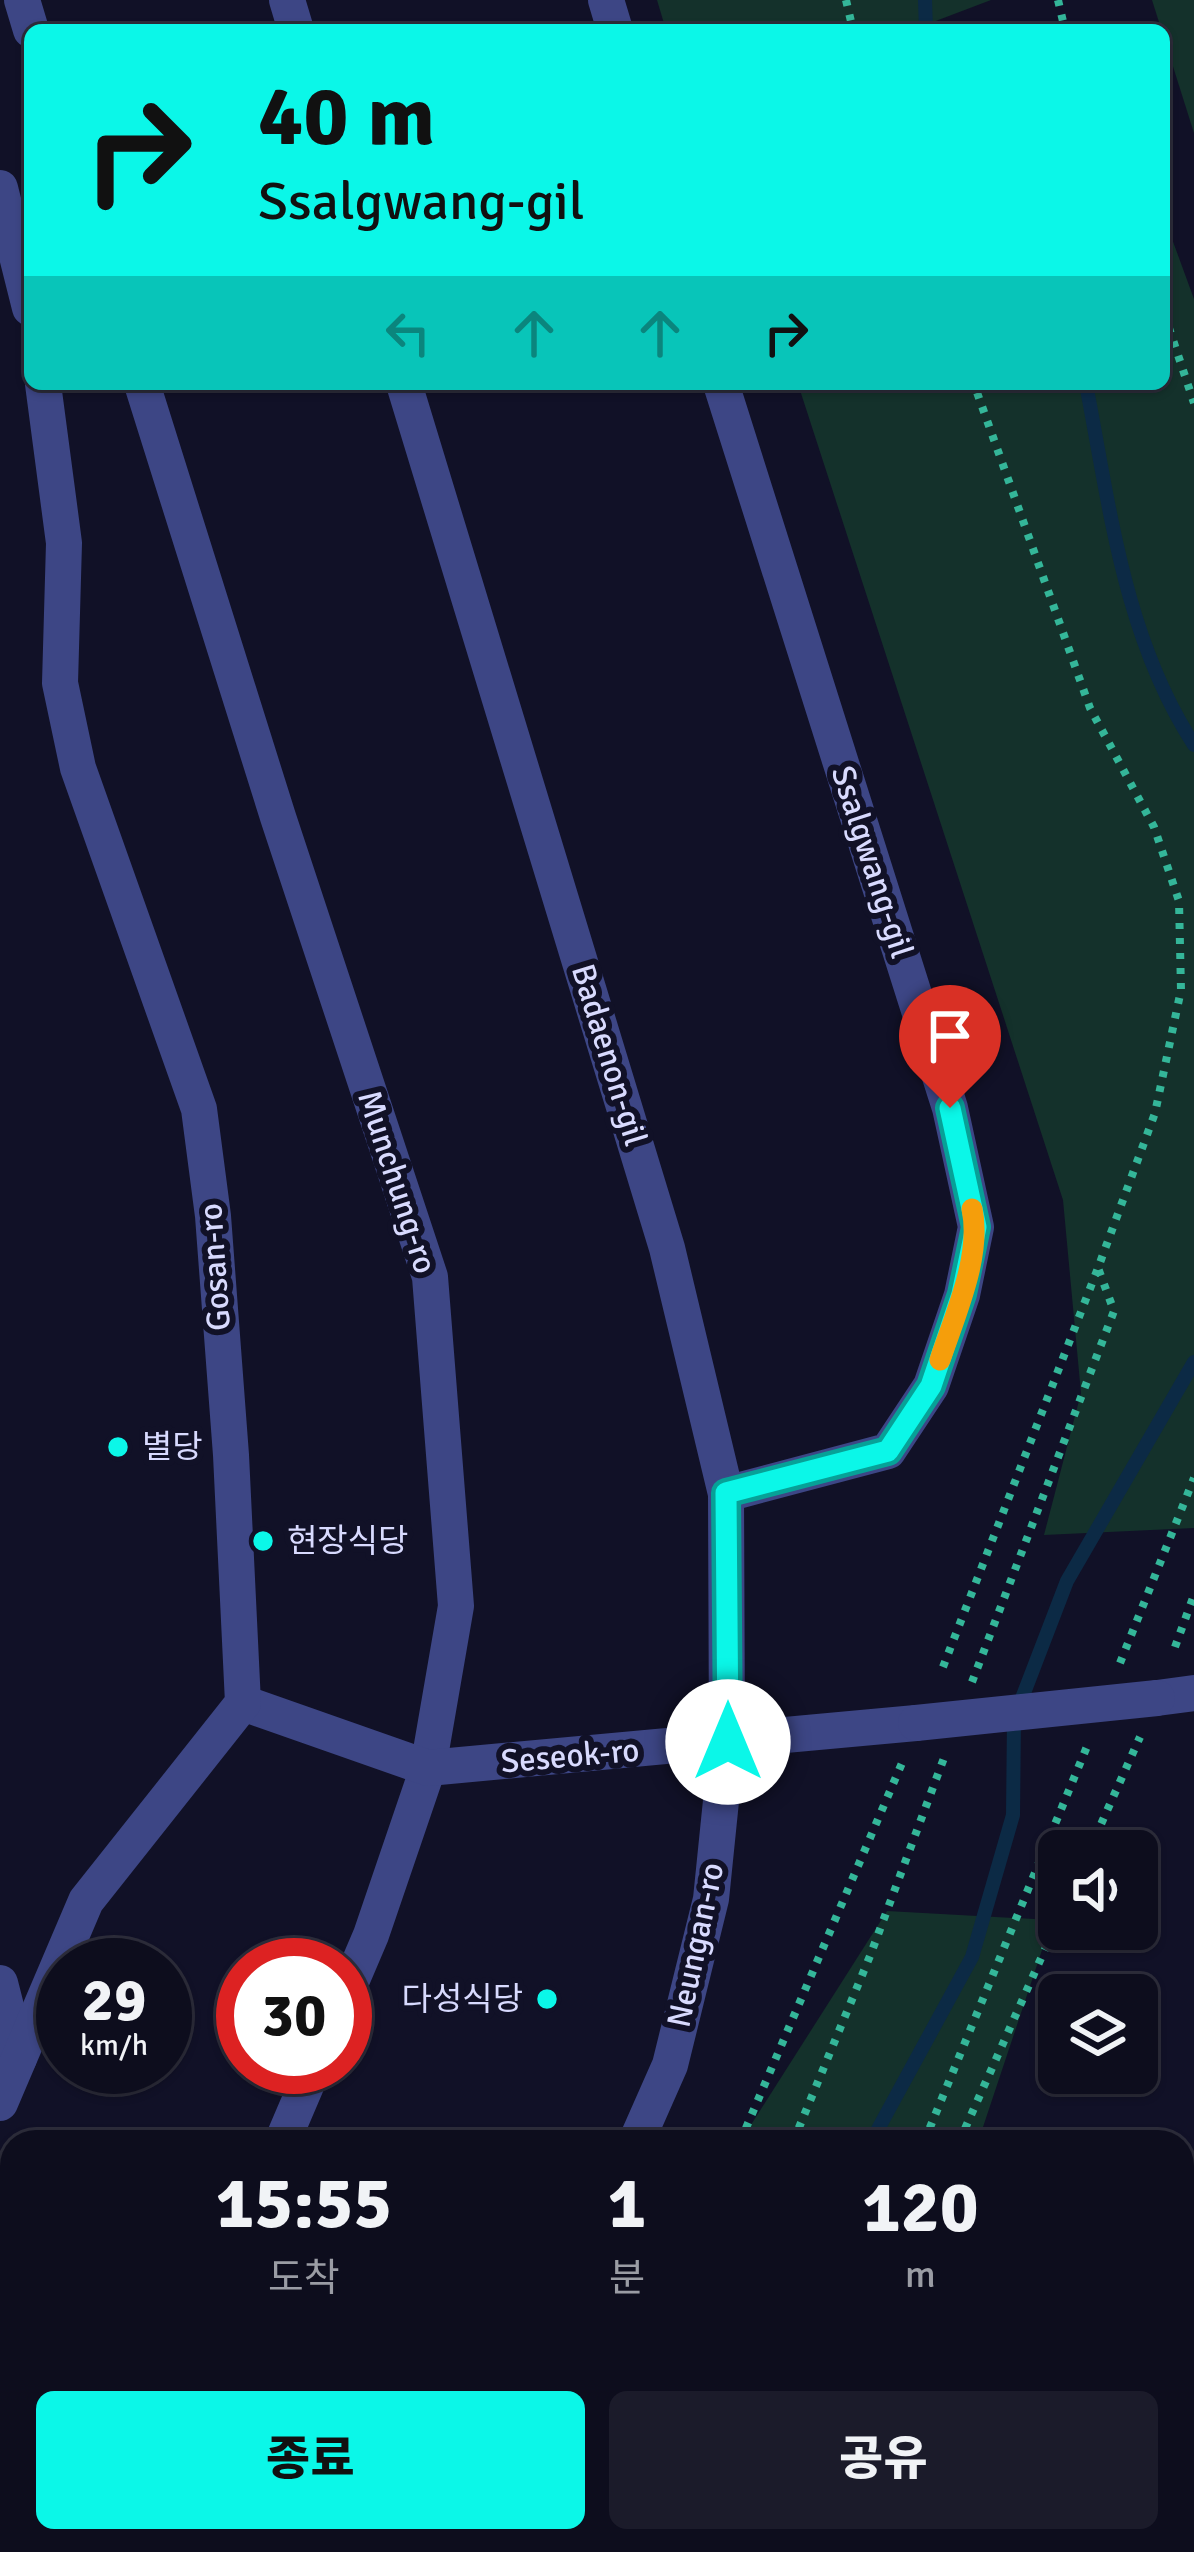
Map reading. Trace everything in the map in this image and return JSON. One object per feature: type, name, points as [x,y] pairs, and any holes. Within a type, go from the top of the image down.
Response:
[{"type":"street","points":[[0,188],[24,284]]},
{"type":"street","name":"Gosan-ro","points":[[44,390],[64,543],[60,683],[78,768],[199,1108],[213,1216],[231,1455],[243,1702]]},
{"type":"street","name":"Munchung-ro","points":[[144,390],[430,1277],[457,1606],[428,1768],[370,1938]]},
{"type":"street","name":"Badaenon-gil","points":[[406,390],[667,1248],[726,1493],[728,1742]]},
{"type":"street","name":"Ssalgwang-gil","points":[[723,390],[950,1108],[976,1227],[962,1294],[931,1386],[888,1451],[726,1493]]},
{"type":"street","name":"Seseok-ro","points":[[243,1702],[428,1768],[728,1742],[910,1740],[1150,1714],[1194,1693]]},
{"type":"street","points":[[0,2103],[86,1901],[243,1702]]},
{"type":"street","name":"Neungan-ro","points":[[641,2130],[670,2065],[711,1899],[728,1742]]},
{"type":"street","points":[[0,1983],[19,2058]]},
{"type":"street","points":[[287,2130],[302,2094]]},
{"type":"path","points":[[1170,331],[1194,403]]},
{"type":"path","points":[[943,1667],[1155,1113],[1180,990],[1179,901],[1154,827],[1090,709],[976,390]]},
{"type":"path","points":[[967,1698],[1114,1311],[1098,1268]]},
{"type":"path","points":[[1117,1671],[1194,1478]]},
{"type":"path","points":[[1175,1647],[1194,1595]]},
{"type":"path","points":[[1098,1830],[1150,1714]]},
{"type":"path","points":[[929,2130],[1091,1735]]},
{"type":"path","points":[[745,2130],[910,1740]]},
{"type":"path","points":[[798,2130],[951,1740]]},
{"type":"path","points":[[964,2130],[1045,1950]]},
{"type":"green space","points":[[657,0],[991,0],[928,24],[664,24]]},
{"type":"green space","points":[[1152,0],[1194,0],[1194,133],[1170,57],[1170,24],[1160,24]]},
{"type":"green space","points":[[1170,233],[1194,299],[1194,1528],[1044,1535],[1081,1393],[1063,1200],[800,390],[1170,390]]},
{"type":"green space","points":[[887,1911],[1038,1919],[1038,1950],[1042,1950],[982,2130],[748,2130]]},
{"type":"waterway","points":[[925,0],[926,24]]},
{"type":"waterway","points":[[1087,390],[1135,616],[1170,704],[1194,745]]},
{"type":"waterway","points":[[878,2130],[972,1957],[1013,1815],[1014,1719],[1067,1581],[1194,1362]]},
{"type":"slow traffic","points":[[940,1360],[962,1294],[976,1227],[972,1209]]},
{"type":"place","name":"별당","points":[[118,1447]]},
{"type":"place","name":"현장식당","points":[[263,1541]]},
{"type":"place","name":"다성식당","points":[[547,1999]]},
{"type":"route","points":[[728,1742],[726,1493],[888,1451],[931,1386],[962,1294],[976,1227],[950,1108]]}]
